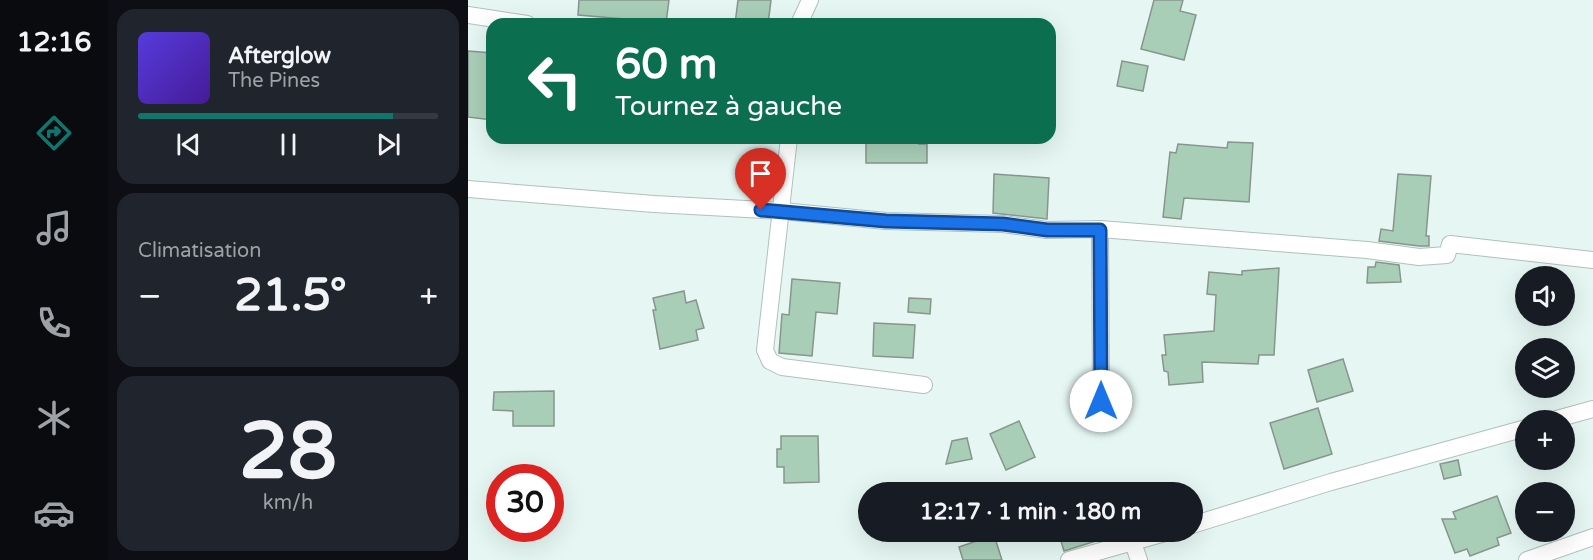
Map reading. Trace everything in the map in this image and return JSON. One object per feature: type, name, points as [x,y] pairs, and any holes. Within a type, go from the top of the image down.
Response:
[{"type":"street","points":[[802,18],[810,0]]},
{"type":"street","points":[[468,15],[488,18]]},
{"type":"street","points":[[788,144],[765,350],[770,361],[782,367],[924,385]]},
{"type":"street","points":[[468,189],[654,204],[782,211],[886,221],[1003,224],[1047,230],[1100,230],[1368,250],[1419,257],[1447,255],[1450,244],[1593,260]]},
{"type":"street","points":[[1100,230],[1101,401]]},
{"type":"street","points":[[1575,414],[1593,409]]},
{"type":"street","points":[[1203,522],[1331,482],[1515,431]]},
{"type":"street","points":[[1527,560],[1593,537]]},
{"type":"street","points":[[1069,560],[1136,542]]},
{"type":"street","points":[[1133,543],[1139,560]]},
{"type":"building","points":[[579,0],[669,0],[667,18],[612,18],[578,15]]},
{"type":"building","points":[[738,0],[771,0],[769,18],[736,18]]},
{"type":"building","points":[[1154,0],[1183,0],[1180,11],[1196,15],[1184,60],[1141,49]]},
{"type":"building","points":[[468,51],[486,52],[486,119],[468,117]]},
{"type":"building","points":[[1122,61],[1148,66],[1143,91],[1117,86]]},
{"type":"building","points":[[1228,142],[1253,143],[1249,202],[1184,198],[1181,219],[1163,217],[1170,152],[1176,153],[1178,144],[1227,148]]},
{"type":"building","points":[[866,144],[927,144],[927,163],[866,163]]},
{"type":"building","points":[[994,174],[1049,178],[1047,219],[993,213]]},
{"type":"building","points":[[1398,174],[1431,176],[1426,236],[1429,236],[1429,246],[1379,241],[1381,229],[1393,231]]},
{"type":"building","points":[[1376,262],[1399,265],[1401,282],[1367,283],[1368,267],[1375,267]]},
{"type":"building","points":[[1279,268],[1274,355],[1259,355],[1258,364],[1202,362],[1203,382],[1169,385],[1168,372],[1164,371],[1162,355],[1166,355],[1164,335],[1214,331],[1216,295],[1207,294],[1209,272],[1242,275],[1242,271]]},
{"type":"building","points":[[792,279],[840,283],[837,314],[816,312],[812,356],[779,353],[782,314],[789,315]]},
{"type":"building","points":[[684,291],[686,303],[696,300],[704,328],[696,330],[698,340],[660,349],[653,298]]},
{"type":"building","points":[[909,298],[931,299],[930,314],[908,312]]},
{"type":"building","points":[[874,323],[915,325],[913,358],[873,356]]},
{"type":"building","points":[[1343,359],[1353,391],[1317,402],[1308,370]]},
{"type":"building","points":[[554,391],[554,426],[513,426],[513,411],[493,410],[494,392]]},
{"type":"building","points":[[1318,408],[1332,454],[1284,469],[1270,423]]},
{"type":"building","points":[[1019,421],[1035,457],[1006,470],[990,434]]},
{"type":"building","points":[[781,436],[818,436],[819,482],[784,483],[784,467],[777,467],[777,449],[781,449]]},
{"type":"building","points":[[967,438],[972,459],[946,464],[952,441]]},
{"type":"building","points":[[1458,460],[1461,475],[1444,479],[1440,464]]},
{"type":"building","points":[[1497,496],[1511,533],[1497,538],[1499,545],[1470,556],[1467,549],[1455,553],[1442,519],[1456,519],[1453,512]]},
{"type":"building","points":[[974,542],[996,542],[1002,560],[963,560],[959,547]]},
{"type":"building","points":[[1061,542],[1093,542],[1064,551]]},
{"type":"route","points":[[761,210],[886,221],[1003,224],[1047,230],[1100,230],[1101,401]]}]
